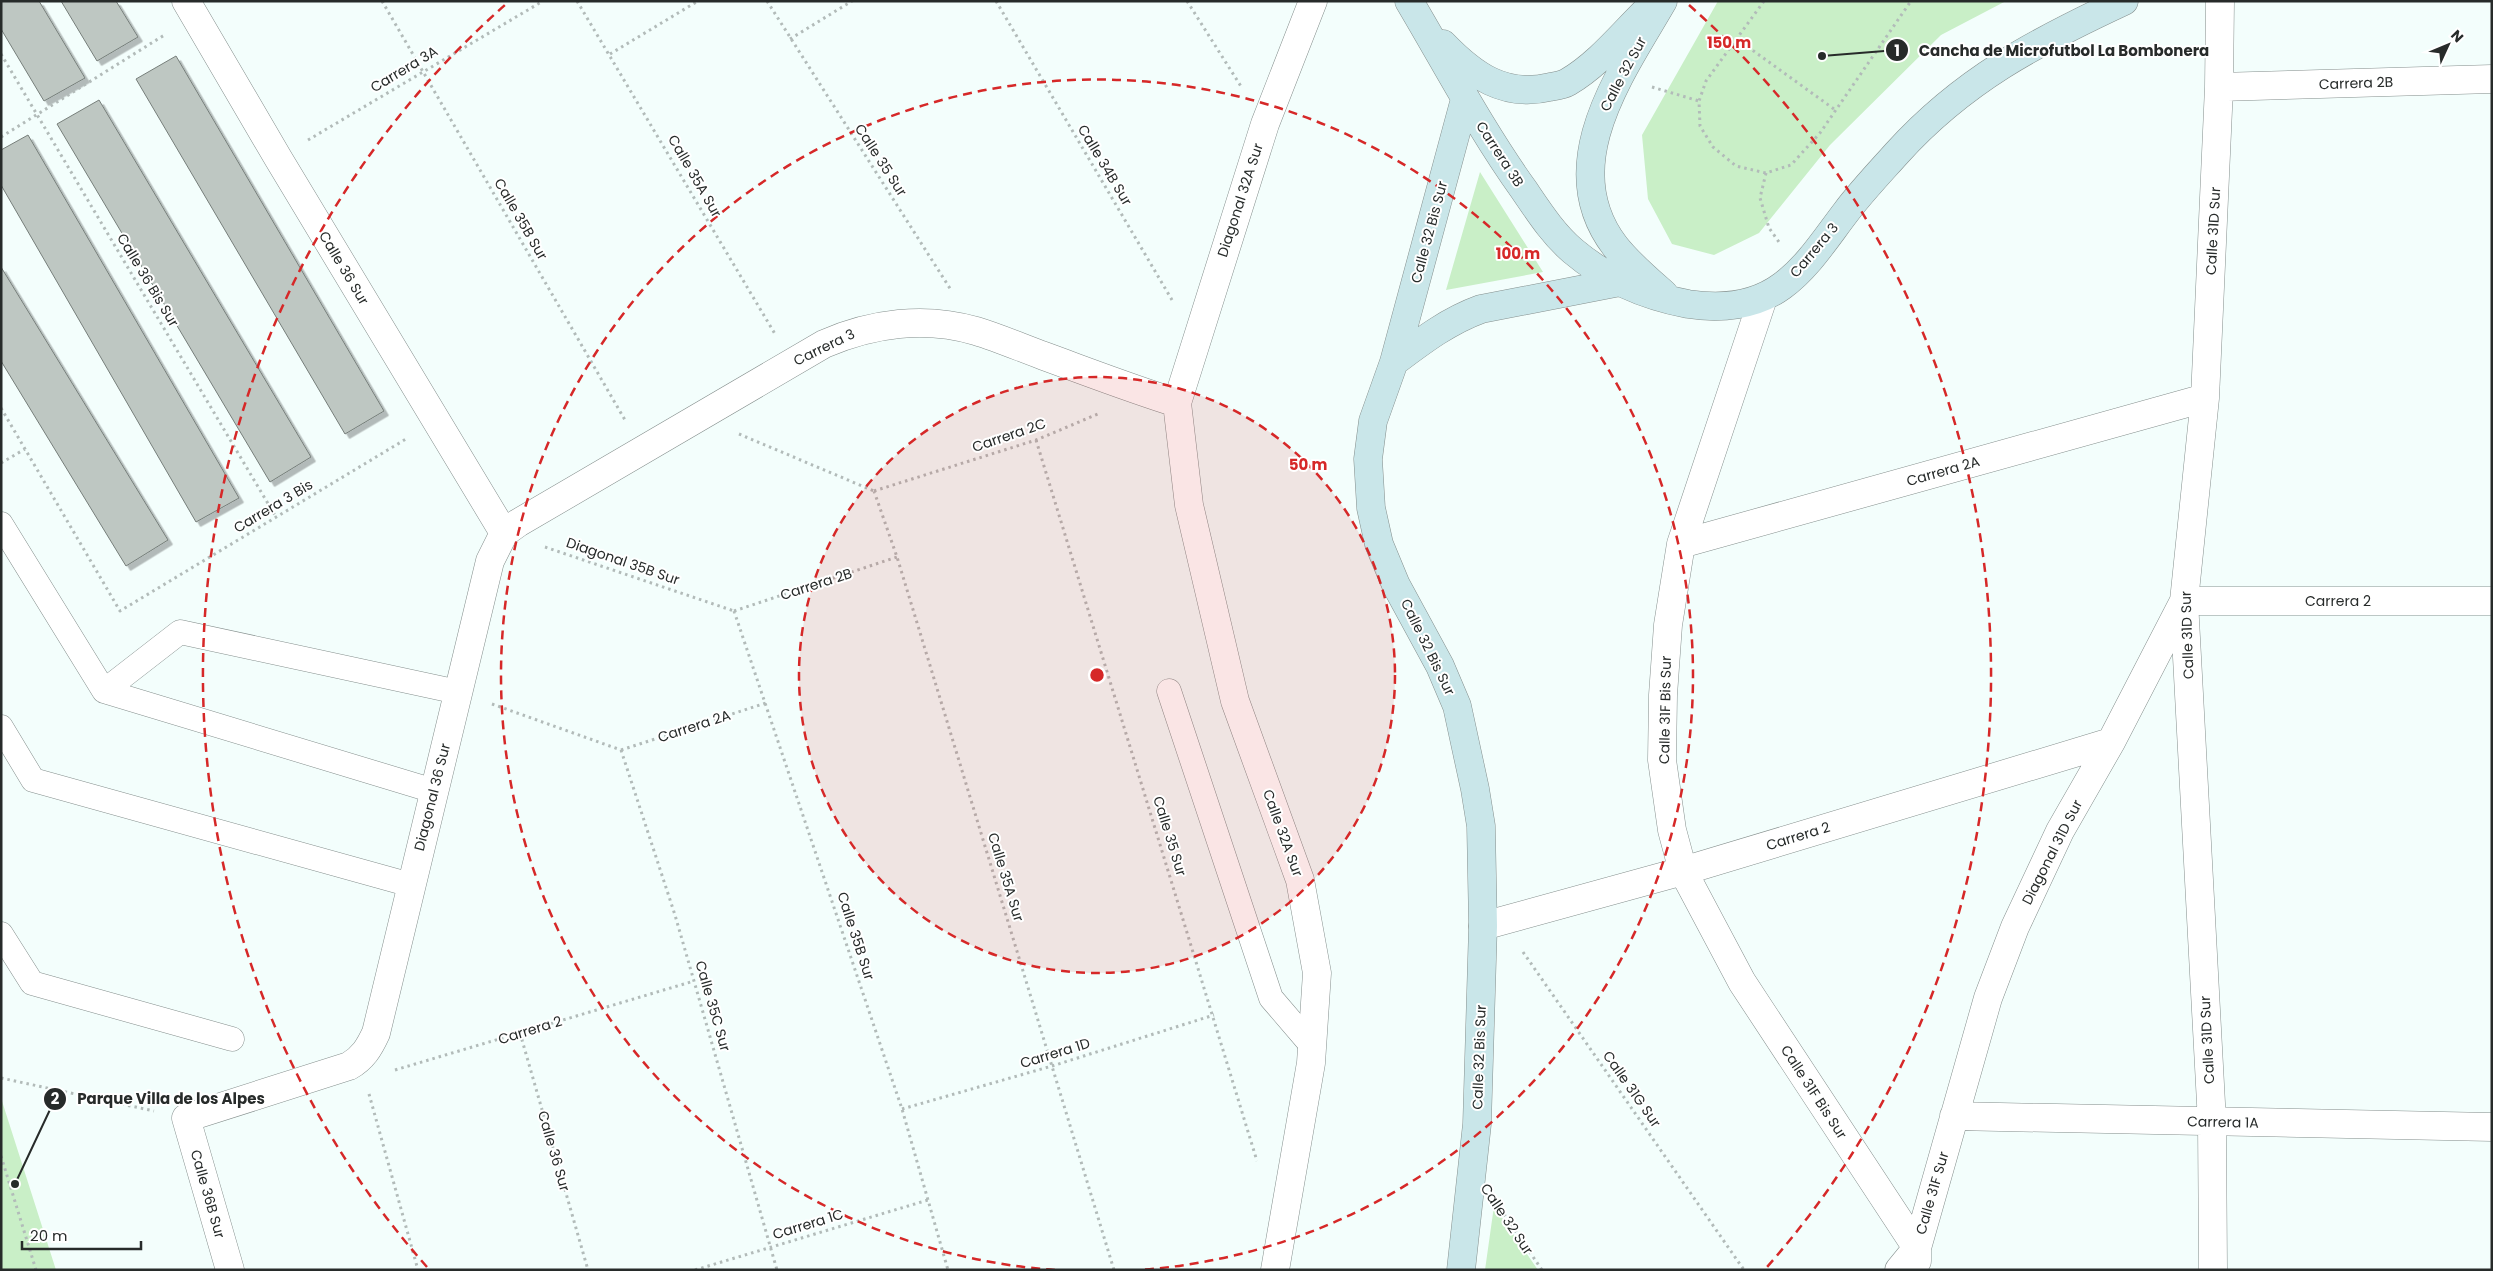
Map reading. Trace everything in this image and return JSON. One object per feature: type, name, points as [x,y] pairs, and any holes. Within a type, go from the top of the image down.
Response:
[{"type":"street","name":"Diagonal 32A Sur","points":[[1177,403],[1195,339],[1265,124],[1313,1]]},
{"type":"street","name":"Calle 32 Sur","points":[[1415,11],[1464,66],[1489,81],[1518,91],[1542,89],[1566,83],[1585,70],[1656,1]]},
{"type":"street","name":"Calle 32 Sur","points":[[1663,1],[1605,103],[1593,139],[1590,175],[1596,210],[1614,245],[1638,271],[1672,301]]},
{"type":"street","name":"Carrera 3","points":[[1620,282],[1672,301],[1706,307],[1736,305],[1763,298],[1800,271],[1898,151],[1940,110],[1979,79],[2024,50],[2124,1]]},
{"type":"street","name":"Calle 31D Sur","points":[[2213,1270],[2212,1122],[2184,601],[2205,398],[2220,88],[2220,1]]},
{"type":"street","name":"Calle 36 Sur","points":[[191,9],[278,158],[504,533]]},
{"type":"street","name":"Carrera 3B","points":[[1415,11],[1503,161],[1547,224],[1572,250],[1596,269],[1620,282]]},
{"type":"street","name":"Carrera 2B","points":[[2220,88],[2492,79]]},
{"type":"street","name":"Calle 32 Bis Sur","points":[[1461,1270],[1477,1124],[1492,924],[1481,826],[1457,706],[1440,666],[1396,585],[1379,544],[1372,508],[1368,459],[1372,431],[1384,387],[1394,362],[1465,99]]},
{"type":"street","points":[[1394,362],[1459,317],[1481,309],[1620,282]]},
{"type":"street","name":"Calle 31F Bis Sur","points":[[1763,298],[1681,544],[1668,625],[1662,695],[1662,760],[1672,830],[1683,871],[1742,982],[1917,1259]]},
{"type":"street","name":"Carrera 3","points":[[504,533],[642,449],[699,418],[792,362],[852,332],[882,326],[912,323],[942,324],[977,331],[1177,403]]},
{"type":"street","name":"Carrera 2A","points":[[1681,544],[2205,398]]},
{"type":"street","name":"Calle 32A Sur","points":[[1177,403],[1189,506],[1235,701],[1300,880],[1317,973],[1313,1047],[1275,1270]]},
{"type":"street","name":"Diagonal 36 Sur","points":[[363,1070],[376,1033],[490,561],[504,533]]},
{"type":"street","name":"Carrera 2","points":[[2184,601],[2492,601]]},
{"type":"street","name":"Diagonal 31D Sur","points":[[1954,1116],[1988,998],[2014,927],[2060,831],[2111,742],[2184,601]]},
{"type":"street","name":"Carrera 2","points":[[1492,924],[1683,871],[2111,742]]},
{"type":"street","points":[[186,1118],[349,1066],[363,1070]]},
{"type":"street","name":"Carrera 1A","points":[[1954,1116],[2492,1126]]},
{"type":"street","name":"Calle 31F Sur","points":[[1917,1259],[1954,1116]]},
{"type":"street","name":"Calle 36B Sur","points":[[186,1118],[230,1270]]},
{"type":"street","points":[[1899,1270],[1917,1259]]},
{"type":"lane","points":[[1,524],[104,691],[434,791]]},
{"type":"lane","points":[[104,691],[180,632],[458,692]]},
{"type":"lane","points":[[1169,691],[1271,998],[1313,1047]]},
{"type":"lane","points":[[1,727],[32,780],[411,885]]},
{"type":"lane","points":[[1,934],[32,983],[232,1039]]},
{"type":"path","name":"Calle 35B Sur","points":[[382,1],[642,449]]},
{"type":"path","name":"Carrera 3A","points":[[278,158],[543,1]]},
{"type":"path","name":"Calle 35A Sur","points":[[577,1],[792,362]]},
{"type":"path","points":[[610,54],[698,1]]},
{"type":"path","name":"Calle 35 Sur","points":[[767,1],[790,40],[977,331]]},
{"type":"path","points":[[790,40],[852,1]]},
{"type":"path","name":"Calle 34B Sur","points":[[996,1],[1195,339]]},
{"type":"path","points":[[1187,1],[1265,124]]},
{"type":"path","points":[[1764,1],[1706,81],[1699,101],[1700,126],[1713,147],[1736,166],[1766,173],[1791,165],[1820,132],[1911,1]]},
{"type":"path","points":[[1,137],[38,116],[191,9]]},
{"type":"path","points":[[1737,39],[1834,110]]},
{"type":"path","name":"Calle 36 Bis Sur","points":[[1,54],[276,517]]},
{"type":"path","points":[[1646,85],[1699,101]]},
{"type":"path","points":[[1766,173],[1760,198],[1769,228],[1781,245]]},
{"type":"path","name":"Carrera 2C","points":[[874,490],[1036,440],[1149,394]]},
{"type":"path","points":[[1,408],[25,448],[1,463]]},
{"type":"path","points":[[699,418],[874,490]]},
{"type":"path","name":"Carrera 3 Bis","points":[[25,448],[120,611],[437,420]]},
{"type":"path","name":"Calle 35 Sur","points":[[1036,440],[1214,1015],[1258,1164]]},
{"type":"path","name":"Calle 35A Sur","points":[[874,490],[897,557],[1114,1270]]},
{"type":"path","name":"Diagonal 35B Sur","points":[[504,533],[734,611]]},
{"type":"path","name":"Carrera 2B","points":[[734,611],[897,557]]},
{"type":"path","name":"Calle 35B Sur","points":[[734,611],[902,1109],[948,1270]]},
{"type":"path","points":[[458,692],[621,750]]},
{"type":"path","name":"Carrera 2A","points":[[621,750],[766,703]]},
{"type":"path","name":"Calle 35C Sur","points":[[621,750],[675,915],[777,1270]]},
{"type":"path","name":"Calle 31G Sur","points":[[1492,924],[1744,1270]]},
{"type":"path","name":"Carrera 2","points":[[363,1070],[520,1032],[694,981]]},
{"type":"path","name":"Carrera 1D","points":[[902,1109],[1052,1066],[1214,1015]]},
{"type":"path","name":"Calle 36 Sur","points":[[520,1032],[588,1270]]},
{"type":"path","points":[[363,1070],[418,1270]]},
{"type":"path","points":[[1,1078],[186,1118]]},
{"type":"path","points":[[1,1156],[36,1270]]},
{"type":"path","name":"Calle 32 Sur","points":[[1472,1168],[1542,1270]]},
{"type":"path","name":"Carrera 1C","points":[[695,1270],[928,1200]]},
{"type":"green space","points":[[1718,1],[2006,1],[1941,35],[1830,145],[1759,233],[1714,255],[1672,244],[1648,199],[1642,135]]},
{"type":"green space","points":[[1480,172],[1543,272],[1446,290]]},
{"type":"green space","points":[[1,1098],[56,1270],[1,1270]]},
{"type":"green space","points":[[1494,1206],[1538,1270],[1485,1270]]},
{"type":"building","points":[[1,1],[39,1],[85,78],[44,101],[1,29]]},
{"type":"building","points":[[61,1],[116,1],[138,37],[97,61]]},
{"type":"building","points":[[176,56],[384,411],[345,434],[136,79]]},
{"type":"building","points":[[99,100],[311,457],[270,482],[57,124]]},
{"type":"building","points":[[28,135],[239,498],[196,522],[1,185],[1,150]]},
{"type":"building","points":[[1,267],[168,540],[126,566],[1,361]]},
{"type":"place","name":"Cancha de Microfutbol La Bombonera","points":[[1822,56]]},
{"type":"place","name":"Parque Villa de los Alpes","points":[[15,1184]]}]
